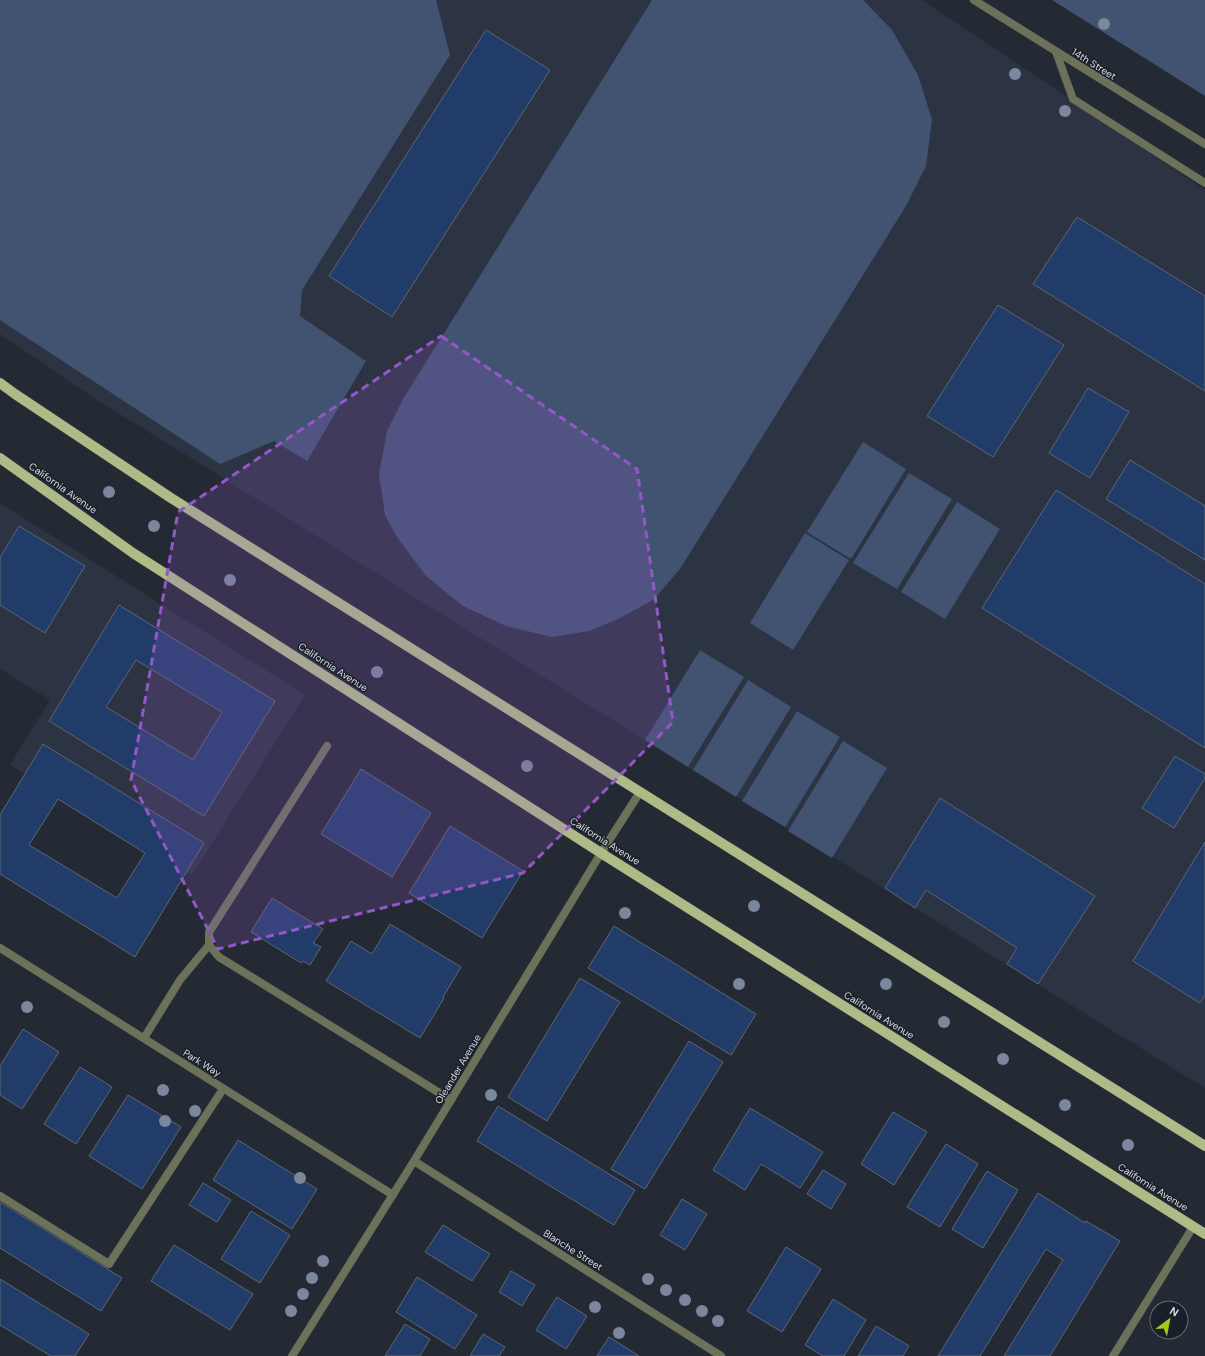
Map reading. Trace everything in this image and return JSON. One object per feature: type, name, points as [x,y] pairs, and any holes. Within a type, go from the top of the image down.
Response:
[{"type":"main road","points":[[0,383],[171,498],[1205,1146]]},
{"type":"main road","name":"California Avenue","points":[[0,458],[133,553],[601,853],[1205,1234]]},
{"type":"street","name":"14th Street","points":[[974,0],[1205,144]]},
{"type":"street","points":[[1056,52],[1073,99],[1205,183]]},
{"type":"street","points":[[144,1038],[180,980],[209,945],[209,932],[327,746]]},
{"type":"street","name":"Oleander Avenue","points":[[292,1356],[414,1161],[601,853],[640,792]]},
{"type":"street","points":[[209,945],[219,957],[451,1100]]},
{"type":"street","name":"Park Way","points":[[0,948],[393,1195]]},
{"type":"street","points":[[0,1196],[109,1264],[223,1089]]},
{"type":"street","name":"Blanche Street","points":[[414,1161],[721,1356]]},
{"type":"street","points":[[1113,1356],[1193,1226]]},
{"type":"highlighted area","points":[[441,336],[637,469],[673,722],[523,873],[218,949],[131,780],[178,512]]},
{"type":"shaded area","points":[[0,0],[922,0],[1205,190],[1205,1088],[94,398],[0,334]]},
{"type":"shaded area","points":[[0,0],[436,0],[450,55],[302,290],[300,316],[366,361],[307,461],[274,441],[220,464],[0,320]]},
{"type":"shaded area","points":[[652,0],[863,0],[892,30],[918,75],[932,120],[926,166],[906,206],[680,569],[653,600],[618,619],[589,631],[552,637],[506,626],[463,606],[426,576],[397,537],[385,515],[379,474],[387,431],[403,399]]},
{"type":"shaded area","points":[[1052,0],[1205,0],[1205,96]]},
{"type":"shaded area","points":[[863,442],[906,469],[851,559],[807,532]]},
{"type":"shaded area","points":[[909,473],[952,499],[897,589],[853,563]]},
{"type":"shaded area","points":[[957,502],[1000,529],[945,619],[901,592]]},
{"type":"shaded area","points":[[0,503],[305,695],[192,875],[10,765],[50,700],[0,669]]},
{"type":"shaded area","points":[[805,533],[849,560],[793,650],[750,623]]},
{"type":"shaded area","points":[[700,650],[744,677],[688,767],[645,740]]},
{"type":"shaded area","points":[[748,680],[791,707],[736,797],[693,770]]},
{"type":"shaded area","points":[[797,711],[840,737],[785,827],[742,801]]},
{"type":"shaded area","points":[[843,741],[887,768],[832,858],[788,831]]},
{"type":"building","points":[[486,30],[550,70],[392,317],[329,276]]},
{"type":"building","points":[[1077,217],[1205,296],[1205,391],[1033,284]]},
{"type":"building","points":[[998,305],[1064,345],[993,457],[927,416]]},
{"type":"building","points":[[1088,388],[1129,412],[1090,478],[1049,453]]},
{"type":"building","points":[[1130,460],[1205,506],[1205,560],[1106,499]]},
{"type":"building","points":[[1056,490],[1205,584],[1205,748],[982,608]]},
{"type":"building","points":[[19,526],[85,566],[45,633],[0,605],[0,558]]},
{"type":"building","points":[[119,605],[275,701],[204,816],[49,721]],"holes":[[[136,660],[222,712],[193,760],[106,707]]]},
{"type":"building","points":[[43,744],[204,843],[135,957],[0,874],[0,815]],"holes":[[[58,799],[145,853],[117,898],[29,845]]]},
{"type":"building","points":[[1175,756],[1205,774],[1205,778],[1174,828],[1142,808]]},
{"type":"building","points":[[361,769],[431,813],[392,877],[321,834]]},
{"type":"building","points":[[940,798],[1095,896],[1038,984],[1007,964],[1017,948],[926,890],[915,908],[885,888]]},
{"type":"building","points":[[450,826],[523,871],[482,938],[409,893]]},
{"type":"building","points":[[1205,842],[1205,995],[1200,1003],[1133,961]]},
{"type":"building","points":[[272,898],[323,929],[313,943],[321,947],[310,965],[303,961],[301,963],[251,932]]},
{"type":"building","points":[[390,924],[461,967],[420,1038],[326,981],[351,941],[372,954]]},
{"type":"building","points":[[614,926],[756,1014],[731,1055],[588,968]]},
{"type":"building","points":[[580,978],[620,1002],[547,1121],[508,1097]]},
{"type":"building","points":[[23,1029],[59,1052],[22,1109],[0,1095],[0,1066]]},
{"type":"building","points":[[689,1041],[723,1062],[645,1189],[611,1169]]},
{"type":"building","points":[[80,1067],[112,1087],[76,1144],[44,1124]]},
{"type":"building","points":[[128,1095],[181,1127],[142,1189],[89,1156]]},
{"type":"building","points":[[498,1106],[635,1190],[614,1225],[477,1141]]},
{"type":"building","points":[[750,1108],[823,1152],[800,1188],[761,1164],[745,1190],[713,1170]]},
{"type":"building","points":[[893,1112],[927,1132],[894,1185],[861,1164]]},
{"type":"building","points":[[238,1140],[317,1189],[292,1229],[213,1180]]},
{"type":"building","points":[[946,1144],[978,1164],[940,1227],[907,1207]]},
{"type":"building","points":[[823,1170],[846,1184],[831,1209],[807,1194]]},
{"type":"building","points":[[987,1171],[1018,1190],[983,1248],[952,1229]]},
{"type":"building","points":[[203,1183],[231,1200],[217,1222],[189,1205]]},
{"type":"building","points":[[1038,1193],[1085,1223],[1086,1221],[1120,1241],[1050,1356],[1004,1356],[1063,1260],[1046,1249],[980,1356],[938,1356]]},
{"type":"building","points":[[682,1199],[707,1214],[685,1250],[660,1235]]},
{"type":"building","points":[[0,1202],[122,1278],[101,1311],[0,1248]]},
{"type":"building","points":[[251,1211],[290,1235],[260,1283],[221,1259]]},
{"type":"building","points":[[443,1225],[490,1254],[472,1281],[425,1252]]},
{"type":"building","points":[[174,1245],[253,1294],[230,1330],[151,1281]]},
{"type":"building","points":[[786,1247],[821,1269],[782,1332],[747,1311]]},
{"type":"building","points":[[511,1271],[535,1285],[522,1306],[499,1292]]},
{"type":"building","points":[[417,1277],[477,1315],[455,1349],[396,1312]]},
{"type":"building","points":[[0,1279],[89,1334],[75,1356],[51,1356],[0,1325]]},
{"type":"building","points":[[557,1297],[587,1316],[566,1349],[536,1330]]},
{"type":"building","points":[[833,1299],[866,1320],[844,1356],[823,1356],[805,1345]]},
{"type":"building","points":[[405,1324],[430,1339],[420,1356],[385,1356]]},
{"type":"building","points":[[876,1326],[909,1346],[903,1356],[858,1356]]},
{"type":"building","points":[[483,1334],[505,1347],[499,1356],[470,1356]]},
{"type":"building","points":[[609,1337],[639,1356],[597,1356]]}]
